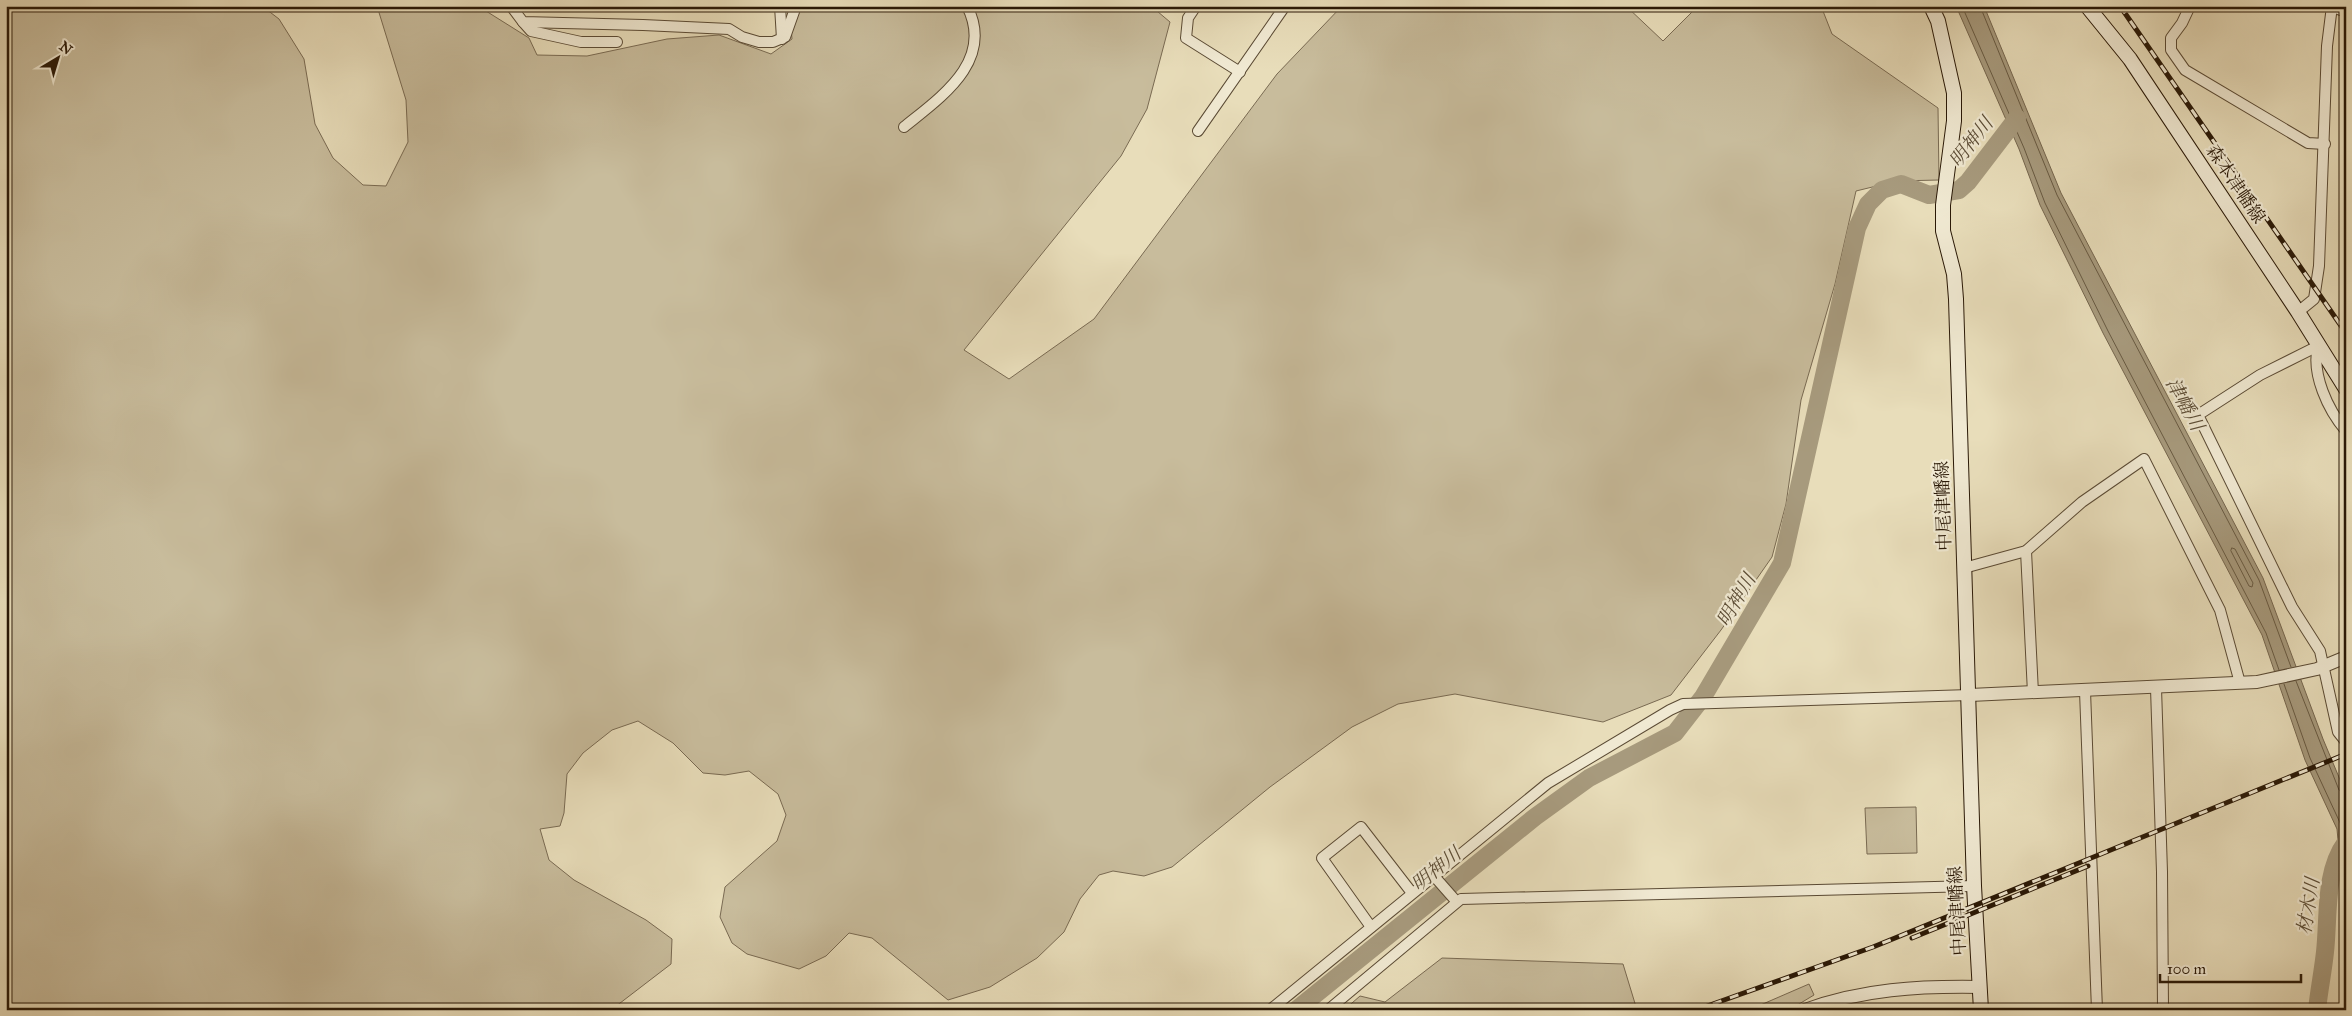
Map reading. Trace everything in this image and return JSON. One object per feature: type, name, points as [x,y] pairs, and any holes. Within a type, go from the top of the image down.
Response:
[{"type":"main road","name":"中尾津幡線","points":[[1931,6],[1938,21],[1954,93],[1954,121],[1943,206],[1942,231],[1954,274],[1956,299],[1964,568],[1970,695],[1974,886],[1980,1010]]},
{"type":"main road","name":"森本津幡線","points":[[2087,6],[2130,59],[2298,312],[2346,389]]},
{"type":"street","points":[[511,6],[531,31],[581,42],[617,42]]},
{"type":"street","points":[[780,6],[782,39]]},
{"type":"street","points":[[523,22],[729,29],[742,37],[759,42],[773,42],[785,37],[796,6]]},
{"type":"street","points":[[904,127],[952,88],[963,74],[976,33],[968,6]]},
{"type":"street","points":[[1196,6],[1188,18],[1186,38],[1240,72]]},
{"type":"street","points":[[1198,132],[1285,6]]},
{"type":"street","points":[[2190,6],[2182,23],[2171,38],[2171,50],[2185,70],[2308,143],[2325,144]]},
{"type":"street","points":[[2298,312],[2314,299],[2319,266],[2325,144],[2327,46],[2333,6],[2346,11]]},
{"type":"street","points":[[2318,346],[2315,359],[2329,406],[2346,431]]},
{"type":"street","points":[[2318,346],[2260,375],[2198,415],[2292,607],[2320,651],[2320,668],[2338,732],[2346,742]]},
{"type":"street","points":[[1964,568],[2026,551],[2082,502],[2144,459],[2220,610],[2240,683]]},
{"type":"street","points":[[2026,551],[2033,693]]},
{"type":"street","points":[[1270,1010],[1412,893],[1436,878],[1548,784],[1683,704],[2033,693],[2257,682],[2320,668],[2346,657]]},
{"type":"street","points":[[2156,688],[2162,872],[2163,1010]]},
{"type":"street","points":[[2085,691],[2097,1010]]},
{"type":"street","points":[[1371,927],[1322,858],[1341,842],[1361,826],[1412,893]]},
{"type":"street","points":[[1436,878],[1453,898],[1461,899],[1596,894],[1974,886]]},
{"type":"street","points":[[1328,1010],[1453,898]]},
{"type":"street","points":[[1805,1010],[1873,991],[1923,986],[1980,987]]},
{"type":"shaded area","points":[[6,6],[262,6],[279,19],[304,59],[315,124],[333,158],[363,185],[386,186],[408,142],[406,100],[377,6],[478,6],[529,38],[537,55],[587,56],[667,39],[719,35],[771,54],[792,39],[789,6],[1151,6],[1170,22],[1147,109],[1121,156],[964,350],[1009,379],[1094,319],[1277,74],[1342,6],[1626,6],[1663,41],[1695,9],[1694,6],[1821,6],[1832,34],[1938,108],[1939,180],[1897,181],[1856,191],[1835,284],[1801,400],[1786,504],[1772,557],[1721,630],[1671,695],[1603,722],[1455,694],[1398,704],[1352,727],[1270,787],[1172,867],[1144,876],[1113,871],[1099,875],[1080,899],[1064,932],[1037,958],[990,987],[948,1000],[872,938],[849,933],[826,956],[799,969],[747,954],[732,943],[720,917],[725,887],[777,841],[786,815],[778,794],[749,771],[725,775],[703,773],[673,743],[638,721],[612,730],[583,753],[567,774],[564,813],[560,826],[540,829],[549,860],[574,880],[646,920],[672,939],[671,964],[611,1010],[6,1010]]},
{"type":"shaded area","points":[[1916,807],[1917,853],[1867,854],[1865,808]]},
{"type":"shaded area","points":[[1442,958],[1623,964],[1637,1010],[1344,1010],[1360,996],[1385,1002]]},
{"type":"shaded area","points":[[1809,984],[1814,995],[1789,1010],[1749,1010]]},
{"type":"water","points":[[1956,6],[1984,6],[2061,193],[2263,578],[2323,739],[2346,794],[2346,847],[2339,851],[2337,829],[2305,760],[2262,635],[2103,333],[2040,205],[2019,149]]},
{"type":"waterway","name":"明神川","points":[[1296,1010],[1535,817],[1589,778],[1675,733],[1703,697],[1782,563],[1857,228],[1868,204],[1882,190],[1901,184],[1929,195],[1959,190],[1968,182],[2017,118]]},
{"type":"waterway","name":"材木川","points":[[2317,1010],[2325,952],[2331,880],[2339,854],[2346,842]]},
{"type":"railway","points":[[2120,6],[2346,333]]},
{"type":"railway","points":[[1696,1010],[1873,947],[2346,754]]},
{"type":"railway","points":[[1912,938],[2088,866]]},
{"type":"water label","name":"津幡川","points":[[2185,404]]}]
